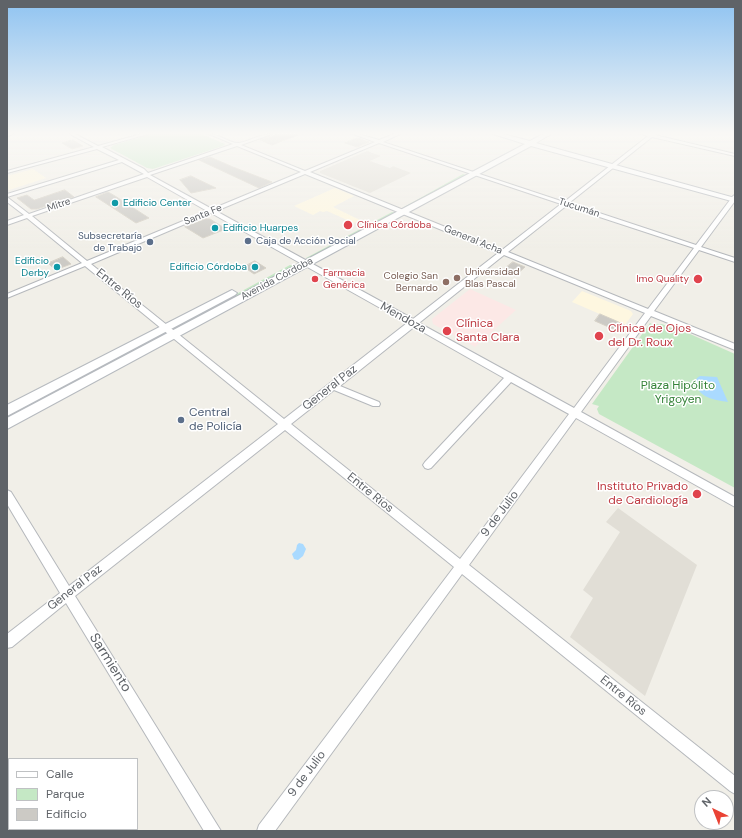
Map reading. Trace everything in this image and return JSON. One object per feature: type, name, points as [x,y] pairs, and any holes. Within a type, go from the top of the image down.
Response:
[{"type":"main road","name":"Avenida Córdoba","points":[[301,262],[394,208],[462,173]]},
{"type":"main road","points":[[643,173],[735,199]]},
{"type":"main road","name":"Avenida Córdoba","points":[[7,411],[170,331],[474,174]]},
{"type":"main road","name":"Avenida Córdoba","points":[[7,424],[170,331]]},
{"type":"street","points":[[7,196],[81,173]]},
{"type":"street","name":"Mendoza","points":[[144,173],[301,262],[735,502]]},
{"type":"street","name":"Mitre","points":[[7,223],[152,173]]},
{"type":"street","name":"Santa Fe","points":[[7,296],[303,173]]},
{"type":"street","name":"General Acha","points":[[309,173],[735,347]]},
{"type":"street","name":"General Paz","points":[[7,642],[604,173]]},
{"type":"street","name":"Tucumán","points":[[474,174],[735,260]]},
{"type":"street","name":"Entre Ríos","points":[[7,199],[284,424],[735,786]]},
{"type":"street","name":"9 de Julio","points":[[265,831],[735,199]]},
{"type":"street","points":[[428,465],[510,377]]},
{"type":"street","points":[[332,386],[376,404]]},
{"type":"street","name":"Sarmiento","points":[[7,495],[214,831]]},
{"type":"shaded area","points":[[18,173],[39,173],[46,178],[9,190],[7,188],[7,176]]},
{"type":"shaded area","points":[[320,173],[411,173],[370,193]]},
{"type":"shaded area","points":[[335,188],[354,196],[333,207],[360,220],[354,223],[327,211],[320,211],[313,215],[294,206]]},
{"type":"shaded area","points":[[470,289],[516,310],[475,347],[433,324],[432,319]]},
{"type":"shaded area","points":[[582,291],[631,311],[633,314],[625,325],[572,302]]},
{"type":"shaded area","points":[[618,508],[697,565],[645,696],[570,637],[593,598],[583,590],[620,532],[606,522]]},
{"type":"green space","points":[[463,174],[466,175],[407,207],[404,207]]},
{"type":"green space","points":[[392,212],[396,213],[308,259],[306,258]]},
{"type":"green space","points":[[290,265],[294,266],[182,326],[181,324]]},
{"type":"green space","name":"Plaza Hipólito Yrigoyen","points":[[650,323],[655,326],[656,324],[662,324],[681,332],[681,330],[735,354],[735,488],[599,414],[597,409],[599,406],[592,404]]},
{"type":"green space","points":[[157,335],[161,337],[7,420],[7,415]]},
{"type":"water","points":[[700,376],[717,377],[728,402],[703,395],[695,382]]},
{"type":"water","points":[[299,543],[303,544],[306,549],[303,556],[298,560],[294,559],[292,554],[296,550]]},
{"type":"building","points":[[227,173],[249,173],[272,182],[259,188]]},
{"type":"building","points":[[191,176],[216,188],[191,193],[180,180]]},
{"type":"building","points":[[65,190],[74,197],[37,209],[31,209],[17,198],[27,195],[34,200]]},
{"type":"building","name":"Edificio Center","points":[[108,192],[149,218],[136,223],[96,197]]},
{"type":"building","name":"Edificio Huarpes","points":[[205,219],[210,219],[226,229],[203,238],[185,227]]},
{"type":"building","points":[[63,257],[71,264],[55,270],[49,264],[49,263]]},
{"type":"building","name":"Edificio Córdoba","points":[[255,261],[266,268],[254,274],[244,267]]},
{"type":"building","points":[[513,262],[525,267],[515,276],[502,271]]},
{"type":"building","points":[[600,314],[625,325],[620,332],[595,321]]},
{"type":"place","name":"Edificio Center","points":[[115,203]]},
{"type":"place","name":"Clínica Córdoba","points":[[348,225]]},
{"type":"place","name":"Edificio Huarpes","points":[[215,228]]},
{"type":"place","name":"Caja de Acción Social","points":[[248,241]]},
{"type":"place","name":"Subsecretaría de Trabajo","points":[[150,242]]},
{"type":"place","name":"Edificio Derby","points":[[57,267]]},
{"type":"place","name":"Edificio Córdoba","points":[[255,267]]},
{"type":"place","name":"Universidad Blas Pascal","points":[[457,278]]},
{"type":"place","name":"Farmacia Genérica","points":[[315,279]]},
{"type":"place","name":"Imo Quality","points":[[698,279]]},
{"type":"place","name":"Colegio San Bernardo","points":[[446,282]]},
{"type":"place","name":"Clínica Santa Clara","points":[[447,331]]},
{"type":"place","name":"Clínica de Ojos del Dr. Roux","points":[[599,336]]},
{"type":"place","name":"Central de Policía","points":[[181,420]]},
{"type":"place","name":"Instituto Privado de Cardiología","points":[[697,494]]}]
